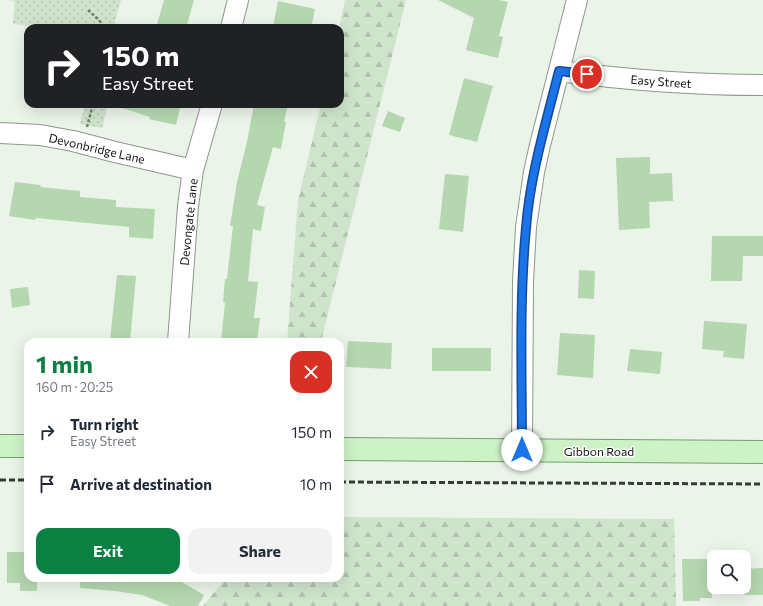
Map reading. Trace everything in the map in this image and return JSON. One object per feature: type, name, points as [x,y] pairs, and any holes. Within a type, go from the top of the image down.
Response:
[{"type":"main road","points":[[0,446],[24,446]]},
{"type":"main road","name":"Gibbon Road","points":[[344,449],[763,452]]},
{"type":"street","points":[[232,24],[238,0]]},
{"type":"street","points":[[522,450],[523,282],[526,227],[537,159],[559,71],[571,2]]},
{"type":"street","name":"Easy Street","points":[[559,71],[672,83],[763,85]]},
{"type":"street","name":"Devongate Lane","points":[[178,338],[188,206],[193,170],[211,108]]},
{"type":"street","name":"Devonbridge Lane","points":[[0,133],[40,135],[193,170]]},
{"type":"path","points":[[88,10],[100,20],[102,24]]},
{"type":"path","points":[[86,128],[92,108]]},
{"type":"green space","points":[[7,0],[121,0],[115,21],[116,24],[24,24],[24,25],[13,24],[15,1]]},
{"type":"green space","points":[[345,0],[406,0],[322,338],[287,338],[298,200],[320,108],[344,108],[344,24],[340,24]]},
{"type":"green space","points":[[84,108],[107,108],[102,128],[80,124]]},
{"type":"green space","points":[[344,517],[674,519],[676,606],[203,606],[223,582],[344,582]]},
{"type":"building","points":[[164,0],[194,0],[187,24],[157,24]]},
{"type":"building","points":[[438,0],[499,0],[508,2],[499,36],[503,37],[498,58],[466,50],[474,18]]},
{"type":"building","points":[[278,1],[315,9],[312,24],[274,24]]},
{"type":"building","points":[[464,78],[493,86],[477,142],[449,135]]},
{"type":"building","points":[[122,108],[180,108],[176,125],[149,119],[150,117]]},
{"type":"building","points":[[253,108],[287,108],[281,149],[273,147],[257,205],[265,207],[261,231],[253,229],[248,281],[258,282],[254,318],[260,318],[258,338],[221,338],[225,303],[223,302],[225,279],[227,279],[233,226],[230,226],[237,182]]},
{"type":"building","points":[[388,111],[405,118],[400,132],[382,126]]},
{"type":"building","points":[[650,157],[650,174],[672,173],[673,201],[649,202],[650,228],[619,230],[616,158]]},
{"type":"building","points":[[445,174],[469,176],[463,232],[439,229]]},
{"type":"building","points":[[15,182],[41,185],[40,187],[80,191],[80,197],[116,200],[116,207],[155,209],[153,239],[129,237],[129,227],[36,218],[35,220],[9,216]]},
{"type":"building","points":[[712,236],[763,236],[763,256],[743,256],[742,281],[711,281]]},
{"type":"building","points":[[579,270],[595,271],[594,299],[578,298]]},
{"type":"building","points":[[117,275],[136,276],[130,338],[110,338]]},
{"type":"building","points":[[28,287],[30,305],[12,308],[10,289]]},
{"type":"building","points":[[704,321],[747,324],[744,359],[723,357],[724,351],[702,349]]},
{"type":"building","points":[[560,333],[595,335],[593,378],[557,375]]},
{"type":"building","points":[[348,341],[392,343],[391,369],[346,367]]},
{"type":"building","points":[[432,348],[491,348],[491,371],[432,371]]},
{"type":"building","points":[[630,349],[662,352],[660,374],[627,371]]},
{"type":"building","points":[[7,552],[24,552],[24,582],[37,582],[37,591],[20,591],[20,583],[7,583]]},
{"type":"building","points":[[682,559],[707,559],[707,594],[712,594],[712,598],[700,598],[700,601],[683,601]]},
{"type":"building","points":[[763,568],[763,595],[744,595],[751,594],[751,569]]},
{"type":"building","points":[[80,582],[182,582],[204,595],[198,606],[170,606],[142,595],[80,588]]},
{"type":"railway","points":[[0,480],[24,480]]},
{"type":"railway","points":[[344,482],[763,484]]},
{"type":"route","points":[[522,450],[523,282],[526,227],[534,172],[559,71],[587,74]]}]
